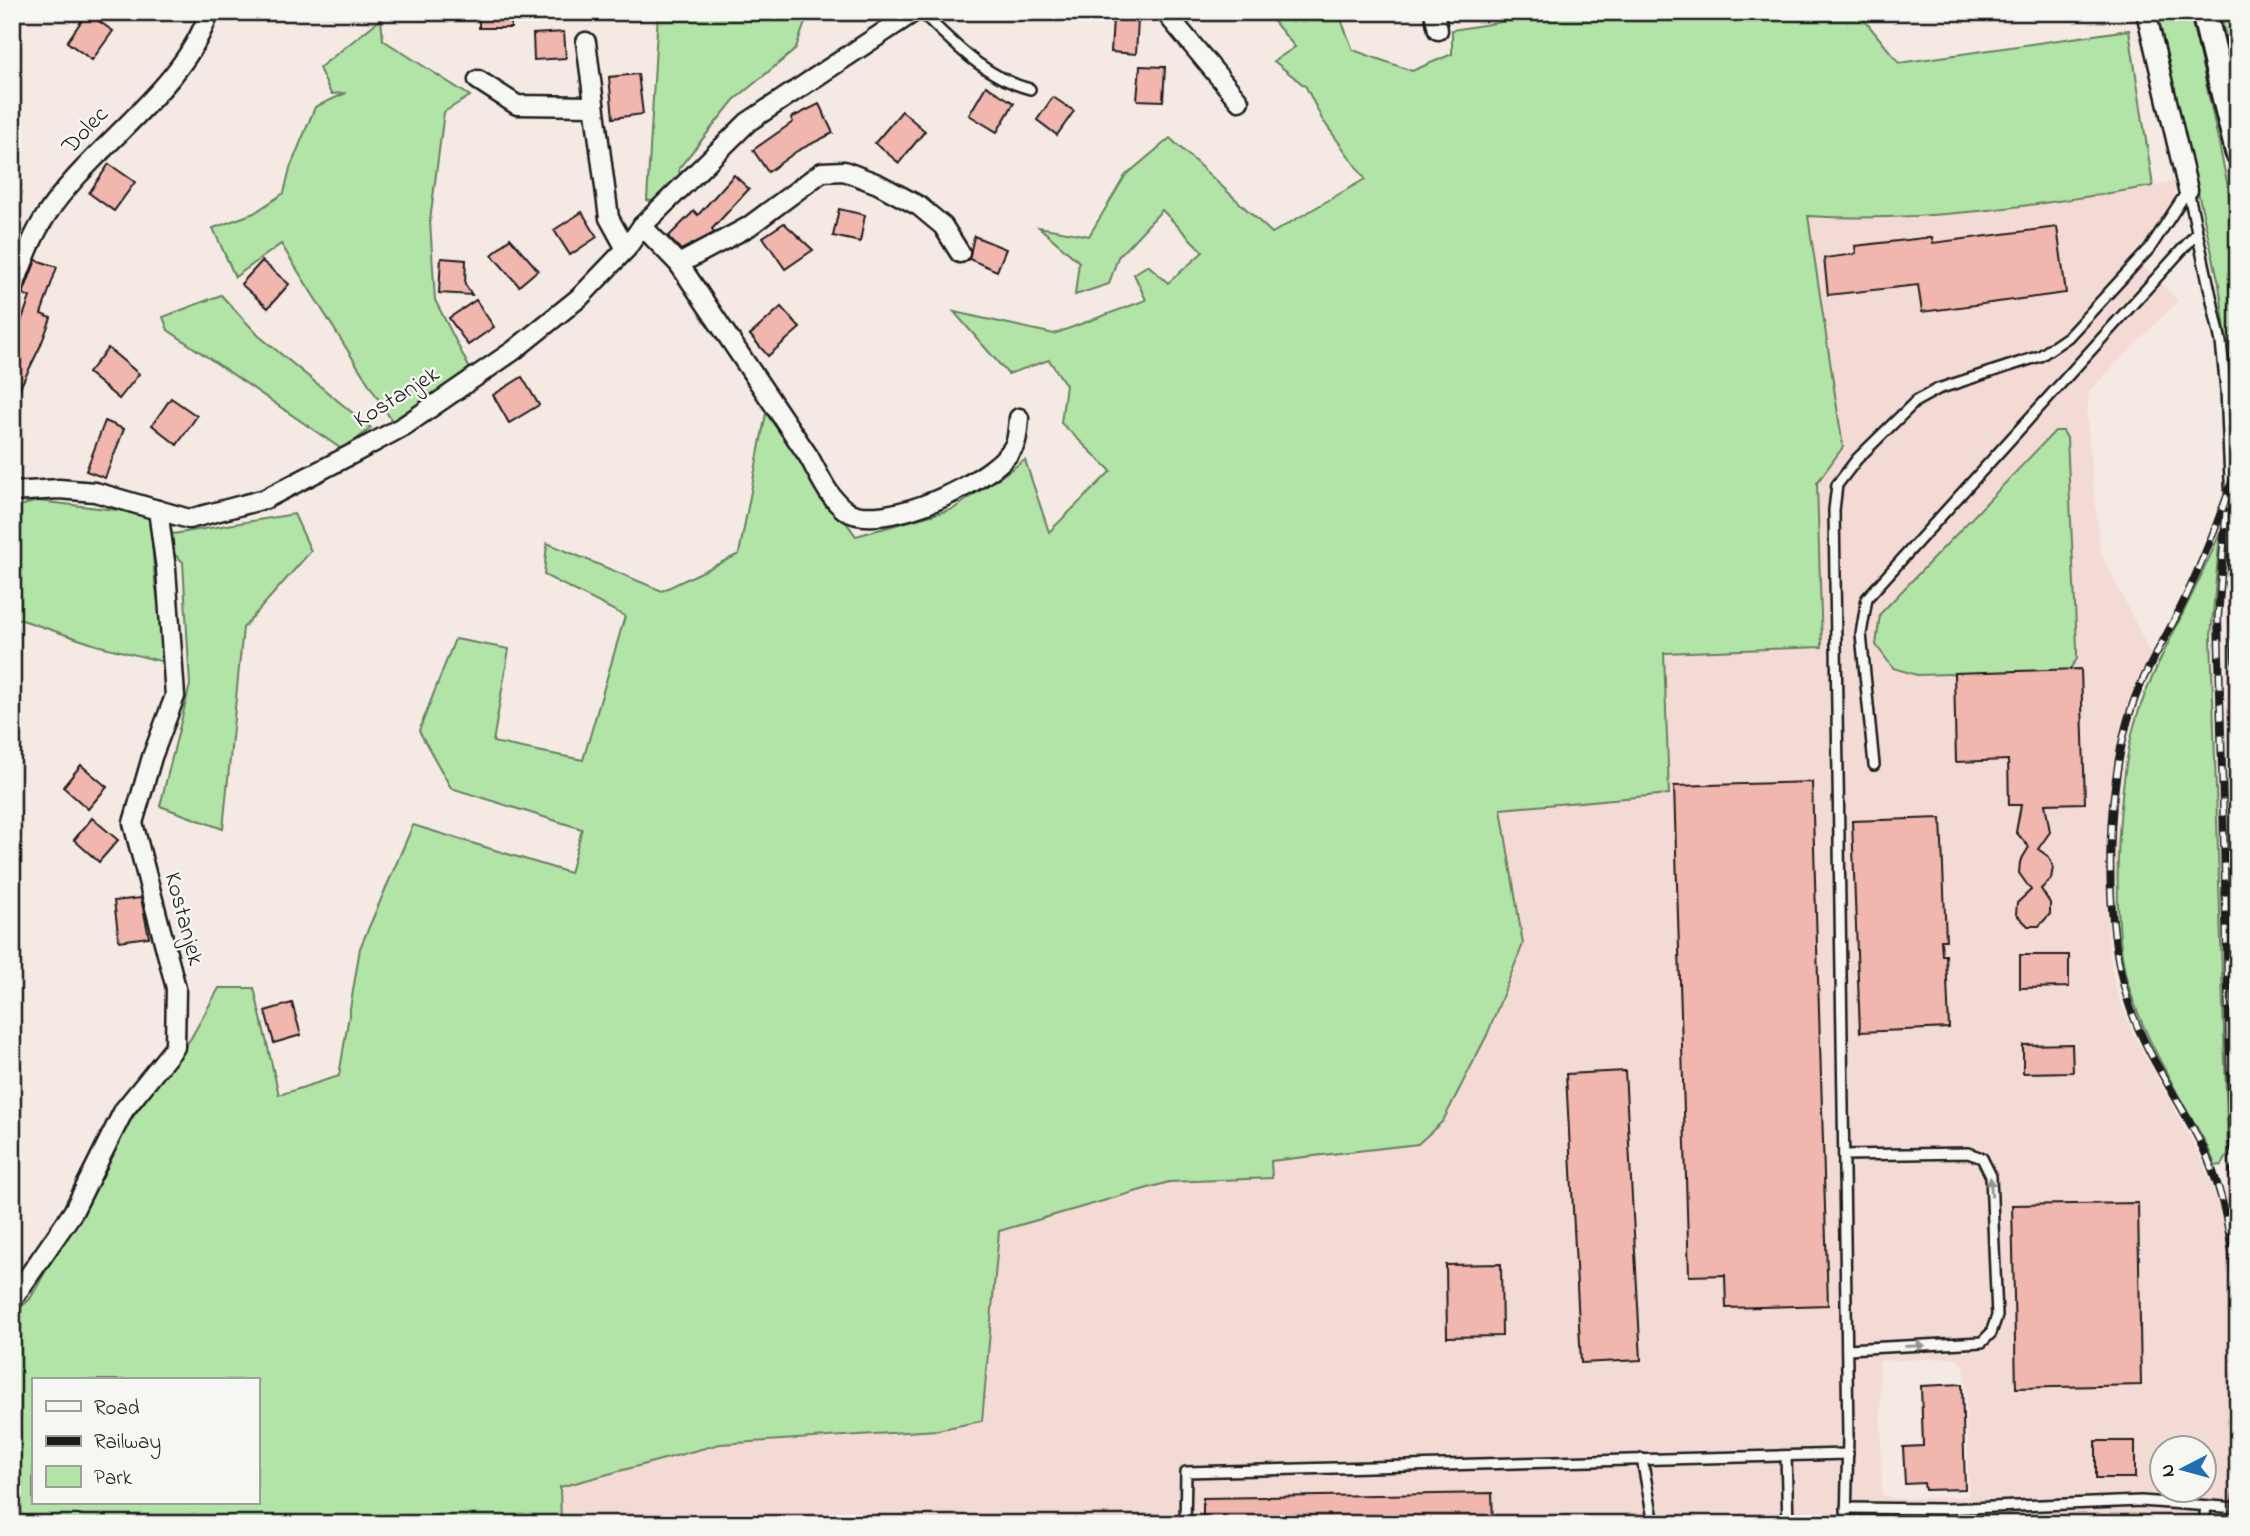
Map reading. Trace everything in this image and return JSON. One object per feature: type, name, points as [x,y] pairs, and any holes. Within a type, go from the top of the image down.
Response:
[{"type":"main road","points":[[2204,12],[2238,152]]},
{"type":"street","name":"Dolec","points":[[12,291],[29,246],[45,216],[72,182],[183,62],[201,37],[209,12]]},
{"type":"street","name":"Kostanjek","points":[[12,492],[59,489],[95,492],[190,519],[265,499],[404,426],[523,343],[580,297],[626,249],[642,226],[748,122],[914,12]]},
{"type":"street","points":[[1165,12],[1239,101]]},
{"type":"street","points":[[2146,12],[2188,190]]},
{"type":"street","points":[[586,42],[609,218],[626,249]]},
{"type":"street","points":[[478,80],[517,105],[594,106]]},
{"type":"street","points":[[679,264],[748,227],[822,172],[844,171],[878,184],[919,206],[943,226],[960,253]]},
{"type":"street","points":[[642,226],[679,264],[809,457],[827,491],[846,511],[862,516],[891,514],[940,500],[991,468],[1015,445],[1019,418]]},
{"type":"street","name":"Kostanjek","points":[[12,1300],[73,1212],[124,1110],[175,1047],[176,988],[134,823],[152,757],[175,696],[166,569],[158,510]]},
{"type":"lane","points":[[921,12],[979,67],[1009,83],[1030,89]]},
{"type":"lane","points":[[2188,190],[2221,342],[2226,390],[2238,660]]},
{"type":"lane","points":[[1846,1524],[1847,1349],[1834,532],[1837,485],[1857,459],[1916,401],[1938,389],[2040,356],[2068,337],[2150,248],[2188,190]]},
{"type":"lane","points":[[1874,765],[1861,635],[1867,598],[2197,233]]},
{"type":"lane","points":[[1844,1155],[1968,1153],[1982,1158],[1991,1176],[1997,1316],[1992,1333],[1982,1342],[1847,1349]]},
{"type":"lane","points":[[1185,1524],[1186,1472],[1848,1454]]},
{"type":"lane","points":[[1786,1456],[1788,1524]]},
{"type":"lane","points":[[1642,1459],[1654,1524]]},
{"type":"lane","points":[[1846,1508],[1944,1509],[2141,1501],[2238,1508]]},
{"type":"lane","points":[[2204,1524],[2206,1506]]},
{"type":"shaded area","points":[[2174,180],[2175,196],[2168,217],[2132,255],[2178,301],[2089,391],[2087,420],[2100,551],[2151,655],[2126,712],[2112,776],[2106,834],[2119,836],[2119,880],[2106,880],[2108,944],[2115,988],[2134,1035],[2202,1160],[2221,1210],[2232,1275],[2234,1413],[2228,1493],[2238,1491],[2238,1524],[561,1524],[560,1487],[720,1444],[937,1430],[981,1421],[999,1231],[1169,1182],[1271,1178],[1271,1161],[1418,1144],[1523,944],[1501,809],[1669,794],[1664,653],[1821,647],[1817,483],[1843,447],[1808,215],[1909,215],[2045,204],[2160,185]],"holes":[[[1955,1358],[1965,1368],[1969,1496],[1895,1499],[1882,1494],[1880,1361]]]},
{"type":"green space","points":[[658,12],[809,12],[795,50],[734,100],[679,168],[680,177],[654,202],[647,200]]},
{"type":"green space","points":[[1266,12],[1338,12],[1353,50],[1412,71],[1452,54],[1452,30],[1564,12],[1858,12],[1899,63],[2129,30],[2153,186],[2025,206],[1938,215],[1851,218],[1808,216],[1843,447],[1817,483],[1822,647],[1664,653],[1669,794],[1501,809],[1523,944],[1487,1035],[1443,1121],[1418,1144],[1271,1161],[1272,1178],[1169,1182],[999,1231],[982,1421],[937,1430],[720,1444],[560,1487],[561,1524],[12,1524],[12,1315],[30,1299],[128,1124],[191,1038],[219,988],[254,988],[279,1095],[339,1076],[360,948],[413,825],[570,873],[582,829],[451,788],[419,731],[455,639],[509,649],[493,742],[583,760],[625,616],[544,575],[547,543],[662,591],[739,554],[766,413],[856,536],[953,509],[1025,460],[1049,532],[1111,471],[1061,423],[1066,385],[1049,360],[1008,374],[954,312],[1054,334],[1146,300],[1134,274],[1148,265],[1168,283],[1203,252],[1162,210],[1118,257],[1109,284],[1075,295],[1079,262],[1039,227],[1089,236],[1125,176],[1170,138],[1272,233],[1365,179],[1322,119],[1306,87],[1274,61],[1295,47]]},
{"type":"green space","points":[[2157,12],[2191,12],[2238,234],[2238,428],[2219,284]]},
{"type":"green space","points":[[2220,12],[2234,12],[2236,73],[2233,68]]},
{"type":"green space","points":[[381,19],[383,40],[470,96],[444,112],[430,221],[435,300],[470,369],[392,421],[281,244],[235,277],[213,228],[254,213],[284,193],[290,168],[315,107],[346,93],[331,94],[319,68]]},
{"type":"green space","points":[[221,295],[259,336],[371,428],[343,450],[168,330],[163,317]]},
{"type":"green space","points":[[2055,431],[2063,431],[2067,438],[2077,659],[2069,670],[1917,675],[1893,668],[1876,645],[1880,614]]},
{"type":"green space","points":[[38,501],[150,514],[155,582],[168,663],[96,645],[19,619],[12,625],[12,508]]},
{"type":"green space","points":[[294,514],[311,551],[243,628],[223,829],[160,806],[190,685],[183,562],[155,537]]},
{"type":"green space","points":[[2220,532],[2211,637],[2228,1155],[2222,1165],[2215,1166],[2206,1143],[2154,1048],[2133,1001],[2122,958],[2118,850],[2125,774],[2137,716]]},
{"type":"building","points":[[479,12],[511,12],[511,28],[479,28]]},
{"type":"building","points":[[87,13],[113,31],[92,60],[67,42]]},
{"type":"building","points":[[1113,18],[1138,20],[1136,54],[1111,52]]},
{"type":"building","points":[[564,32],[566,58],[534,60],[533,34]]},
{"type":"building","points":[[1140,66],[1165,67],[1163,101],[1137,100]]},
{"type":"building","points":[[638,74],[643,114],[613,118],[609,77]]},
{"type":"building","points":[[986,86],[1014,103],[997,132],[969,115]]},
{"type":"building","points":[[1053,97],[1074,111],[1057,135],[1037,120]]},
{"type":"building","points":[[819,104],[833,133],[797,151],[768,172],[753,150],[793,122],[791,118]]},
{"type":"building","points":[[902,111],[925,131],[899,163],[875,143]]},
{"type":"building","points":[[109,164],[135,182],[114,211],[89,193]]},
{"type":"building","points":[[734,175],[749,189],[712,229],[714,233],[681,250],[668,237],[694,211],[698,215]]},
{"type":"building","points":[[839,209],[865,215],[860,242],[833,236]]},
{"type":"building","points":[[582,212],[597,237],[570,255],[554,230]]},
{"type":"building","points":[[784,223],[813,250],[785,269],[763,237]]},
{"type":"building","points":[[2057,227],[2066,293],[1922,312],[1918,285],[1828,295],[1824,258],[1856,254],[1855,246],[1932,237],[1933,243]]},
{"type":"building","points":[[974,236],[1006,249],[997,271],[969,259]]},
{"type":"building","points":[[510,238],[538,270],[519,286],[492,255]]},
{"type":"building","points":[[441,258],[466,260],[465,284],[472,295],[439,293]]},
{"type":"building","points":[[36,260],[57,267],[41,314],[51,318],[12,404],[12,346],[30,297],[23,294]]},
{"type":"building","points":[[262,261],[289,284],[268,308],[241,284]]},
{"type":"building","points":[[476,300],[494,327],[468,345],[449,318]]},
{"type":"building","points":[[781,307],[800,328],[768,356],[750,335]]},
{"type":"building","points":[[108,348],[139,374],[119,399],[88,373]]},
{"type":"building","points":[[522,377],[539,405],[509,423],[493,395]]},
{"type":"building","points":[[171,398],[197,416],[177,445],[152,425]]},
{"type":"building","points":[[105,421],[124,429],[105,478],[86,471]]},
{"type":"building","points":[[2081,669],[2085,803],[2045,804],[2050,832],[2038,849],[2049,857],[2053,867],[2051,879],[2041,889],[2050,903],[2050,914],[2039,926],[2028,926],[2016,914],[2017,903],[2031,890],[2019,873],[2020,862],[2029,847],[2016,832],[2021,805],[2009,805],[2008,760],[1956,762],[1954,673]]},
{"type":"building","points":[[81,765],[107,787],[88,809],[63,787]]},
{"type":"building","points":[[1812,782],[1828,1305],[1726,1308],[1725,1275],[1689,1276],[1674,786]]},
{"type":"building","points":[[92,818],[118,840],[99,862],[74,840]]},
{"type":"building","points":[[1941,818],[1946,940],[1941,940],[1942,955],[1946,955],[1949,1028],[1860,1032],[1852,821]]},
{"type":"building","points":[[141,898],[149,937],[119,941],[114,901]]},
{"type":"building","points":[[2020,955],[2069,955],[2069,987],[2020,988]]},
{"type":"building","points":[[292,1003],[301,1035],[274,1043],[265,1011]]},
{"type":"building","points":[[2072,1044],[2073,1072],[2023,1073],[2023,1045]]},
{"type":"building","points":[[1625,1071],[1641,1360],[1581,1363],[1566,1074]]},
{"type":"building","points":[[2138,1203],[2141,1385],[2016,1388],[2012,1205]]},
{"type":"building","points":[[1501,1264],[1502,1336],[1447,1337],[1446,1265]]},
{"type":"building","points":[[1962,1384],[1965,1489],[1925,1490],[1924,1483],[1905,1484],[1903,1447],[1923,1446],[1921,1386]]},
{"type":"building","points":[[2096,1441],[2135,1441],[2135,1478],[2096,1478]]},
{"type":"building","points":[[1492,1493],[1493,1524],[1203,1524],[1203,1498]]},
{"type":"railway","points":[[2238,465],[2198,569],[2139,688],[2127,722],[2113,803],[2110,847],[2114,934],[2130,1007],[2145,1043],[2203,1148],[2221,1198],[2234,1275],[2238,1355]]},
{"type":"railway","points":[[2226,512],[2218,618],[2234,1219]]},
{"type":"railway","points":[[2232,1524],[2238,1479]]}]
